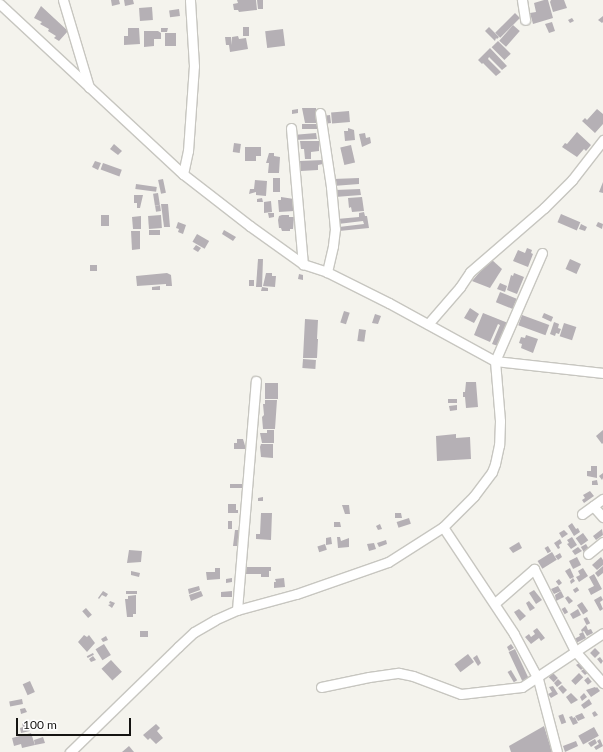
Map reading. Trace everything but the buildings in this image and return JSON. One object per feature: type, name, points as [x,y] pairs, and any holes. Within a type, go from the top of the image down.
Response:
[{"type":"street","points":[[63,0],[89,87]]},
{"type":"street","points":[[183,174],[188,151],[194,66],[190,0]]},
{"type":"street","points":[[522,0],[525,20]]},
{"type":"street","points":[[0,4],[183,174],[303,264],[327,272],[428,324],[495,361],[603,373]]},
{"type":"street","points":[[320,113],[331,187],[334,223],[333,246],[327,272]]},
{"type":"street","points":[[291,128],[303,264]]},
{"type":"street","points":[[428,324],[460,287],[470,272],[544,208],[572,180],[603,140]]},
{"type":"street","points":[[70,752],[194,632],[237,610],[296,594],[388,562],[443,527],[478,492],[492,472],[499,446],[500,421],[495,361],[542,253]]},
{"type":"street","points":[[237,610],[256,381]]},
{"type":"street","points":[[582,514],[603,499]]},
{"type":"street","points":[[594,506],[603,517]]},
{"type":"street","points":[[443,527],[495,603],[514,634],[538,679],[557,752]]},
{"type":"street","points":[[588,554],[603,542]]},
{"type":"street","points":[[495,603],[534,569],[575,651],[603,683]]},
{"type":"street","points":[[321,687],[369,676],[399,674],[413,676],[461,694],[522,687],[538,679],[575,651],[603,633]]}]
